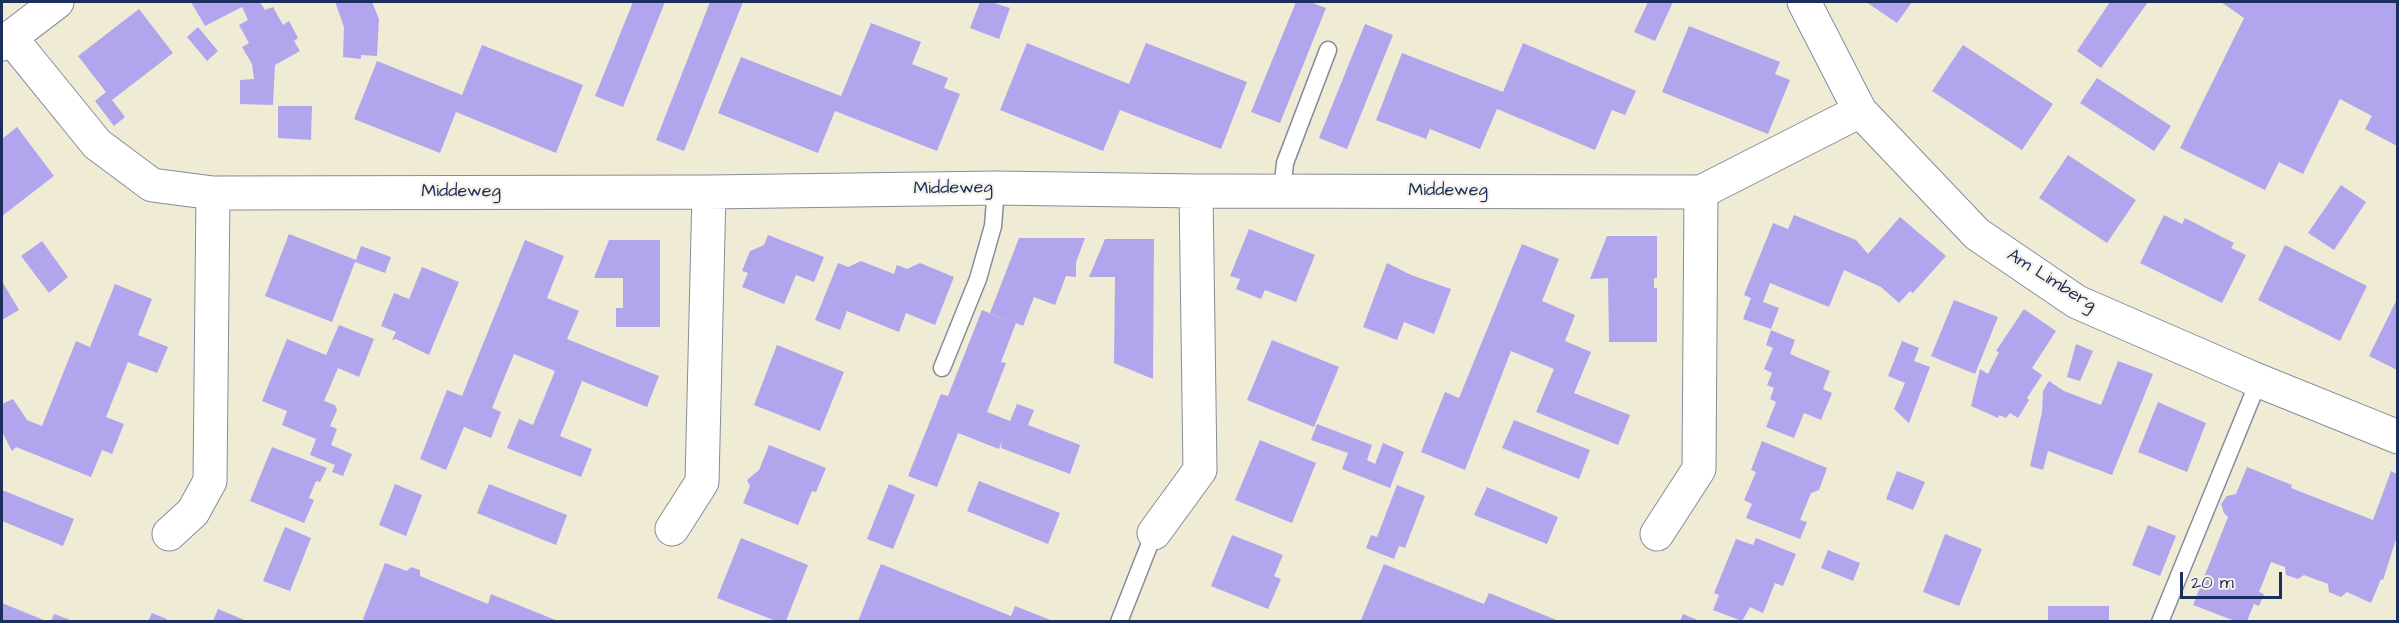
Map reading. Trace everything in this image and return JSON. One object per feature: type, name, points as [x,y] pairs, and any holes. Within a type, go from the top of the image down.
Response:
[{"type":"street","points":[[6,40],[57,2]]},
{"type":"street","name":"Am Limberg","points":[[1804,2],[1860,111],[1977,234],[2077,302],[2397,437]]},
{"type":"street","name":"Middeweg","points":[[6,40],[97,144],[152,185],[213,193],[709,192],[996,188],[1196,191],[1701,192],[1860,111]]},
{"type":"street","points":[[1154,533],[1200,470],[1196,191]]},
{"type":"street","points":[[672,529],[702,482],[709,192]]},
{"type":"street","points":[[1657,534],[1700,469],[1701,192]]},
{"type":"street","points":[[169,534],[193,512],[210,481],[213,193]]},
{"type":"lane","points":[[1282,191],[1285,163],[1328,50]]},
{"type":"lane","points":[[942,368],[978,279],[993,226],[996,188]]},
{"type":"lane","points":[[2160,621],[2259,380]]},
{"type":"lane","points":[[1119,621],[1154,533]]},
{"type":"building","points":[[191,2],[260,2],[265,10],[273,7],[283,25],[289,21],[298,38],[294,41],[300,51],[275,65],[273,105],[240,104],[240,80],[254,79],[252,64],[242,47],[249,43],[239,25],[248,20],[242,7],[205,26]]},
{"type":"building","points":[[335,2],[372,2],[379,19],[377,56],[361,55],[361,59],[343,57],[344,27]]},
{"type":"building","points":[[633,2],[665,2],[623,107],[595,96]]},
{"type":"building","points":[[710,2],[743,2],[684,151],[656,140]]},
{"type":"building","points":[[980,2],[991,2],[1010,8],[999,39],[970,28]]},
{"type":"building","points":[[1296,2],[1310,2],[1326,8],[1280,123],[1251,112]]},
{"type":"building","points":[[1648,2],[1673,2],[1655,41],[1634,32]]},
{"type":"building","points":[[1866,2],[1912,2],[1897,23]]},
{"type":"building","points":[[2110,2],[2148,2],[2101,68],[2077,51]]},
{"type":"building","points":[[2221,2],[2397,2],[2397,146],[2365,129],[2372,116],[2340,99],[2303,174],[2279,162],[2265,190],[2180,148],[2244,18]]},
{"type":"building","points":[[139,9],[173,53],[112,100],[125,117],[114,126],[95,101],[106,92],[78,56]]},
{"type":"building","points":[[871,23],[921,42],[912,64],[948,78],[944,88],[960,94],[937,151],[835,111],[818,153],[718,113],[741,57],[841,96]]},
{"type":"building","points":[[1365,24],[1393,35],[1347,149],[1319,138]]},
{"type":"building","points":[[1689,26],[1780,62],[1775,74],[1790,80],[1768,134],[1662,92]]},
{"type":"building","points":[[198,27],[218,51],[207,61],[187,37]]},
{"type":"building","points":[[1027,43],[1129,84],[1146,43],[1247,82],[1221,149],[1120,110],[1103,151],[1000,110]]},
{"type":"building","points":[[1523,43],[1636,91],[1625,115],[1612,110],[1595,150],[1497,109],[1480,149],[1430,129],[1426,139],[1376,120],[1402,53],[1503,92]]},
{"type":"building","points":[[482,45],[583,85],[556,153],[456,112],[440,153],[354,119],[377,61],[462,95]]},
{"type":"building","points":[[1963,45],[2053,104],[2022,150],[1932,91]]},
{"type":"building","points":[[2097,78],[2171,126],[2154,151],[2080,103]]},
{"type":"building","points":[[278,106],[312,106],[311,140],[278,138]]},
{"type":"building","points":[[17,127],[54,176],[2,216],[2,139]]},
{"type":"building","points":[[2068,155],[2136,200],[2107,243],[2039,198]]},
{"type":"building","points":[[2341,185],[2366,202],[2334,250],[2308,233]]},
{"type":"building","points":[[1794,215],[1856,240],[1868,254],[1900,217],[1946,256],[1913,293],[1910,291],[1899,303],[1881,287],[1844,270],[1829,307],[1770,283],[1763,302],[1779,308],[1771,329],[1743,319],[1751,298],[1744,295],[1773,223],[1788,229]]},
{"type":"building","points":[[2164,215],[2182,224],[2185,218],[2234,243],[2231,248],[2246,255],[2222,303],[2140,263]]},
{"type":"building","points":[[1249,229],[1315,255],[1296,302],[1265,290],[1261,299],[1236,289],[1240,279],[1230,276]]},
{"type":"building","points":[[289,234],[356,260],[361,246],[391,257],[385,273],[355,262],[332,322],[265,296]]},
{"type":"building","points":[[768,235],[824,257],[814,282],[796,275],[784,304],[742,287],[748,273],[742,271],[750,251],[764,245]]},
{"type":"building","points":[[1607,236],[1657,236],[1657,278],[1654,278],[1654,288],[1657,288],[1657,342],[1609,342],[1608,278],[1590,279]]},
{"type":"building","points":[[1019,238],[1085,238],[1076,262],[1076,277],[1066,276],[1055,305],[1034,297],[1023,326],[1016,323],[1001,362],[1006,363],[987,412],[1010,421],[1017,404],[1034,410],[1028,425],[1080,445],[1070,474],[1001,448],[1002,441],[999,449],[958,433],[937,487],[908,476],[941,394],[948,396],[982,310],[1013,323],[990,313]]},
{"type":"building","points":[[1105,239],[1154,239],[1153,379],[1114,363],[1115,277],[1089,277]]},
{"type":"building","points":[[525,240],[564,256],[547,298],[579,311],[567,339],[659,376],[647,407],[582,381],[560,436],[592,449],[581,477],[507,448],[519,419],[533,425],[555,371],[514,354],[492,408],[501,412],[491,438],[464,427],[446,470],[420,459],[447,390],[462,396]]},
{"type":"building","points":[[609,240],[660,240],[660,327],[616,327],[616,308],[623,308],[623,278],[594,278]]},
{"type":"building","points":[[42,241],[68,277],[49,293],[21,256]]},
{"type":"building","points":[[1522,244],[1559,259],[1542,301],[1575,315],[1565,341],[1591,352],[1574,393],[1630,415],[1618,445],[1536,412],[1554,369],[1511,351],[1465,470],[1421,452],[1445,392],[1459,398]]},
{"type":"building","points":[[2285,245],[2367,286],[2340,341],[2258,300]]},
{"type":"building","points":[[861,261],[894,274],[897,265],[907,269],[920,263],[954,277],[935,325],[906,313],[899,332],[847,311],[840,330],[815,320],[838,263],[848,267]]},
{"type":"building","points":[[1387,263],[1411,275],[1451,289],[1434,334],[1404,322],[1397,340],[1363,327]]},
{"type":"building","points":[[422,267],[459,282],[429,355],[396,339],[392,340],[396,332],[381,326],[394,293],[409,299]]},
{"type":"building","points":[[2,284],[19,310],[2,320]]},
{"type":"building","points":[[115,284],[152,299],[138,335],[168,347],[157,373],[128,362],[106,417],[124,424],[112,454],[102,450],[91,477],[16,447],[12,451],[2,432],[2,404],[13,399],[27,420],[42,426],[76,341],[90,347]]},
{"type":"building","points":[[2397,299],[2397,370],[2369,356]]},
{"type":"building","points":[[1954,300],[1998,317],[1975,374],[1931,356]]},
{"type":"building","points":[[2024,309],[2056,331],[2032,368],[2042,375],[2027,398],[2029,400],[2018,418],[2010,413],[2006,418],[1999,415],[1998,418],[1971,406],[1980,369],[1988,374],[1999,352],[1996,351]]},
{"type":"building","points":[[339,325],[374,339],[359,377],[338,368],[324,401],[335,405],[337,410],[330,426],[337,429],[331,445],[352,454],[343,476],[332,472],[335,465],[310,455],[316,439],[282,425],[287,411],[262,401],[287,339],[326,355]]},
{"type":"building","points":[[1771,330],[1795,340],[1790,354],[1830,371],[1823,389],[1832,393],[1821,420],[1804,413],[1794,438],[1766,427],[1776,402],[1770,399],[1774,388],[1767,385],[1772,373],[1764,369],[1773,348],[1766,345]]},
{"type":"building","points":[[1272,340],[1339,367],[1314,427],[1247,400]]},
{"type":"building","points":[[1902,341],[1919,348],[1914,361],[1930,367],[1909,423],[1894,409],[1905,383],[1888,376]]},
{"type":"building","points":[[2076,344],[2093,351],[2080,381],[2067,377]]},
{"type":"building","points":[[777,345],[844,372],[820,431],[754,405]]},
{"type":"building","points":[[2118,361],[2153,374],[2112,475],[2048,451],[2043,470],[2030,466],[2042,412],[2043,391],[2049,381],[2064,391],[2101,405]]},
{"type":"building","points":[[2158,402],[2206,423],[2187,472],[2138,452]]},
{"type":"building","points":[[1514,420],[1590,450],[1579,479],[1502,448]]},
{"type":"building","points":[[1317,424],[1372,445],[1367,460],[1375,464],[1383,443],[1404,452],[1390,488],[1342,469],[1348,453],[1311,440]]},
{"type":"building","points":[[1260,440],[1316,463],[1292,523],[1235,500]]},
{"type":"building","points":[[1762,441],[1827,468],[1819,490],[1811,493],[1800,520],[1807,522],[1800,539],[1746,518],[1752,504],[1744,500],[1756,472],[1751,470]]},
{"type":"building","points":[[769,445],[826,468],[816,492],[812,491],[798,525],[743,503],[750,486],[747,480],[759,470]]},
{"type":"building","points":[[272,447],[327,468],[320,482],[316,481],[309,498],[314,500],[304,523],[250,501]]},
{"type":"building","points":[[2247,467],[2292,485],[2291,488],[2373,520],[2391,471],[2397,474],[2397,536],[2383,580],[2381,579],[2371,603],[2347,592],[2341,597],[2329,592],[2328,584],[2304,575],[2298,579],[2286,575],[2285,567],[2271,562],[2259,592],[2264,594],[2259,606],[2254,604],[2247,621],[2235,621],[2193,605],[2228,517],[2221,504],[2227,496],[2236,494]]},
{"type":"building","points":[[1897,471],[1925,482],[1913,510],[1886,499]]},
{"type":"building","points":[[979,481],[1060,513],[1048,544],[967,511]]},
{"type":"building","points":[[395,484],[422,495],[406,536],[379,525]]},
{"type":"building","points":[[489,484],[567,515],[556,545],[477,513]]},
{"type":"building","points":[[889,484],[915,495],[893,549],[867,539]]},
{"type":"building","points":[[1397,485],[1425,496],[1405,548],[1399,546],[1394,559],[1366,548],[1371,535],[1377,537]]},
{"type":"building","points":[[1487,487],[1558,517],[1547,544],[1474,515]]},
{"type":"building","points":[[2,490],[74,519],[63,546],[2,521]]},
{"type":"building","points":[[2148,525],[2176,536],[2160,576],[2132,565]]},
{"type":"building","points":[[285,527],[311,538],[290,591],[263,581]]},
{"type":"building","points":[[1945,534],[1982,549],[1959,606],[1923,592]]},
{"type":"building","points":[[1232,535],[1283,555],[1274,576],[1281,579],[1268,609],[1211,586]]},
{"type":"building","points":[[741,538],[808,565],[786,621],[776,621],[717,598]]},
{"type":"building","points":[[1756,538],[1796,554],[1783,586],[1775,583],[1763,613],[1750,607],[1742,621],[1713,610],[1719,595],[1714,593],[1736,539],[1753,545]]},
{"type":"building","points":[[1828,550],[1860,563],[1853,581],[1821,568]]},
{"type":"building","points":[[385,563],[407,571],[411,567],[420,570],[420,576],[488,604],[491,594],[558,621],[366,621],[363,619]]},
{"type":"building","points":[[881,564],[1011,616],[1015,606],[1053,621],[858,621]]},
{"type":"building","points":[[1384,564],[1484,604],[1489,593],[1559,621],[1361,620]]},
{"type":"building","points":[[2,603],[46,621],[2,621]]},
{"type":"building","points":[[2048,606],[2109,606],[2109,621],[2048,621]]},
{"type":"building","points":[[218,609],[247,621],[213,621]]},
{"type":"building","points":[[152,613],[167,619],[148,621]]},
{"type":"building","points":[[54,614],[73,621],[51,621]]},
{"type":"building","points":[[1683,614],[1700,621],[1680,621]]}]
